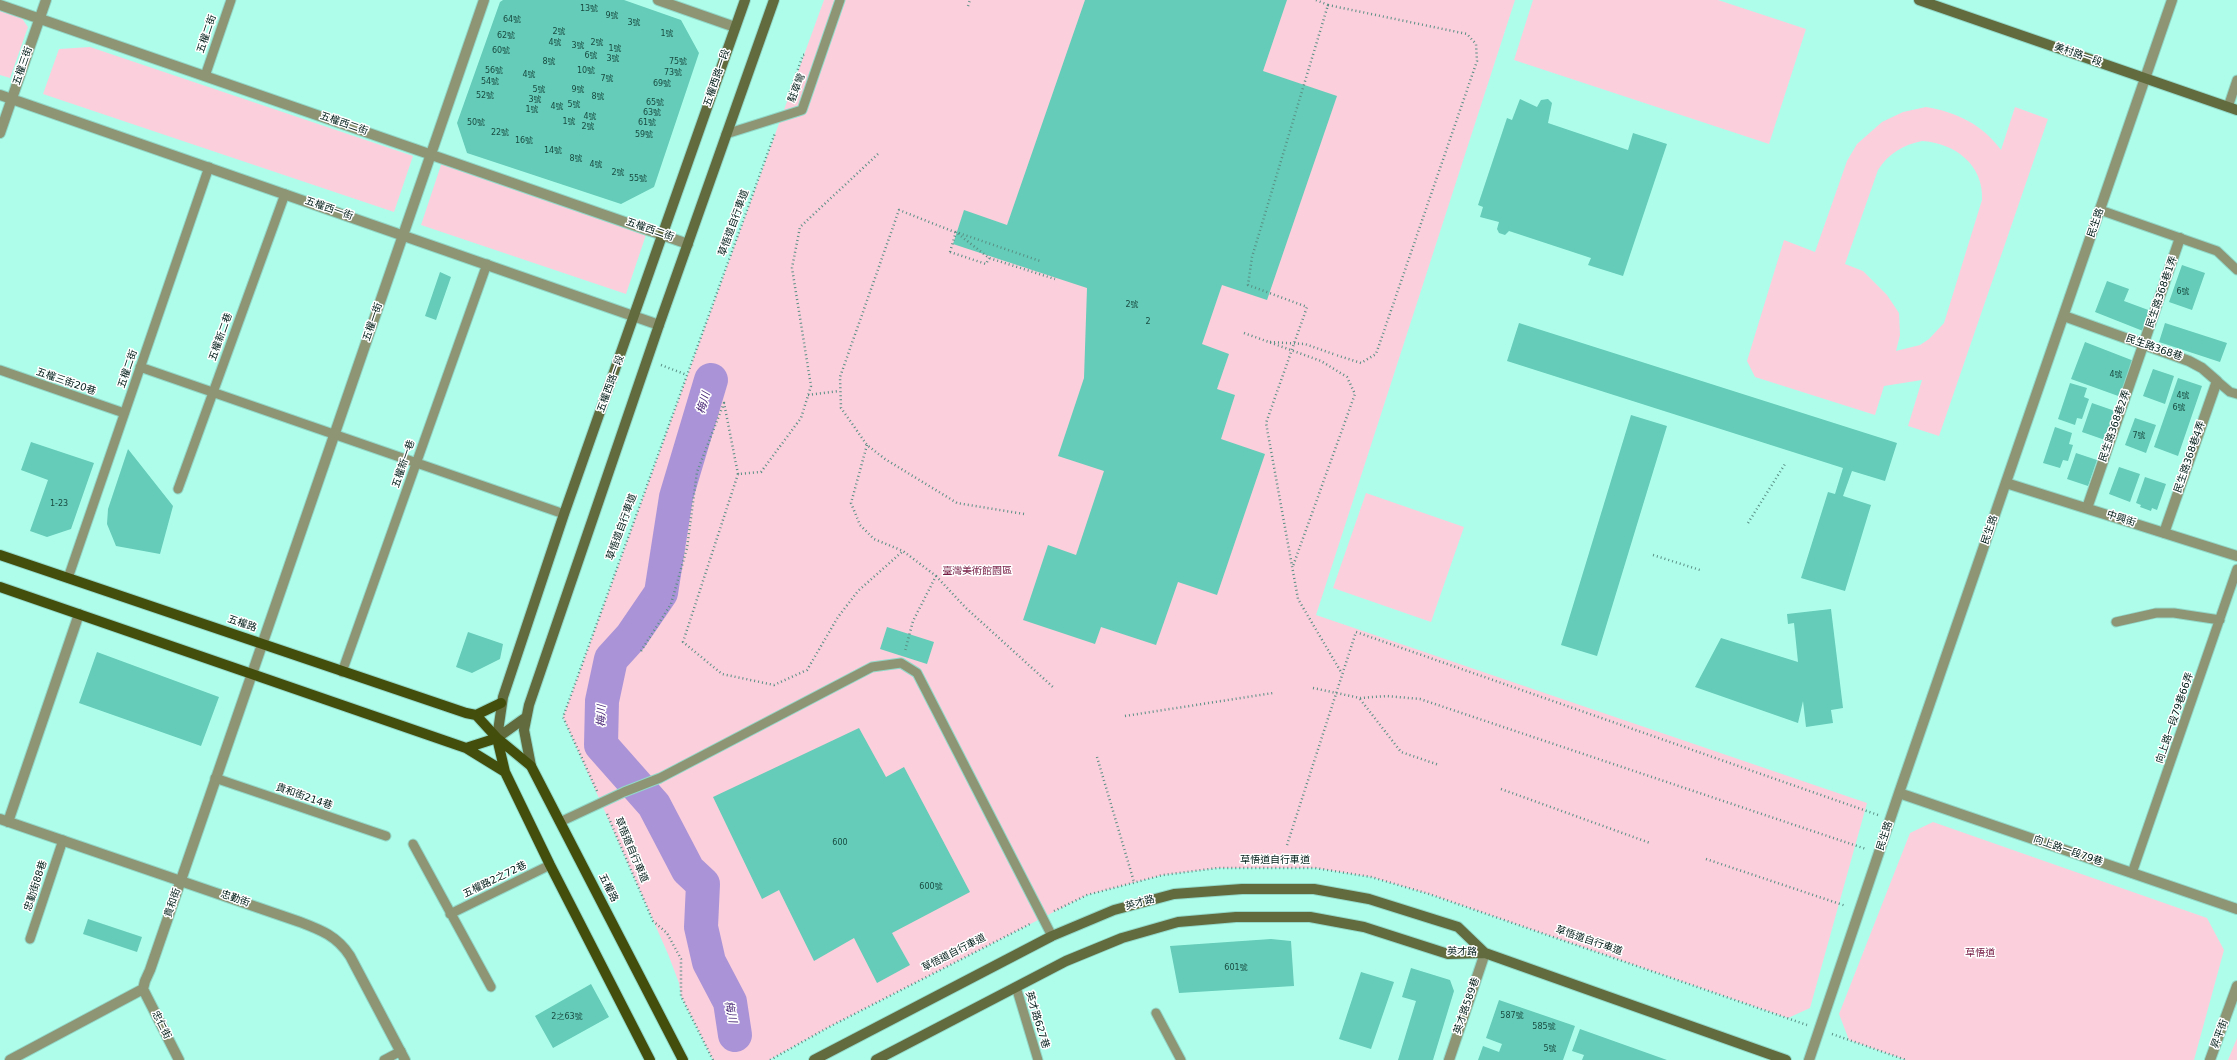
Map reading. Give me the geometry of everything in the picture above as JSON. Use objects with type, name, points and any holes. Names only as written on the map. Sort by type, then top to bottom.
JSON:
[{"type":"main road","name":"五權西路一段","points":[[498,738],[501,703],[564,514],[635,317],[744,0]]},
{"type":"main road","points":[[531,766],[524,730],[525,718],[659,325],[774,0]]},
{"type":"main road","name":"美村路一段","points":[[1919,0],[2232,108]]},
{"type":"main road","name":"五權路","points":[[0,555],[342,672],[476,715],[498,738],[531,766],[682,1060]]},
{"type":"main road","points":[[0,587],[466,748],[505,772]]},
{"type":"main road","points":[[476,715],[501,703]]},
{"type":"main road","points":[[466,748],[498,738],[525,718]]},
{"type":"main road","points":[[498,738],[505,772],[550,865],[650,1060]]},
{"type":"main road","name":"英才路","points":[[814,1060],[1052,936],[1114,910],[1174,894],[1242,889],[1314,889],[1369,899],[1458,927],[1485,953]]},
{"type":"main road","name":"英才路","points":[[876,1060],[1066,961],[1122,938],[1178,922],[1229,918],[1310,917],[1364,927],[1448,954],[1485,953],[1786,1060]]},
{"type":"street","name":"五權三街","points":[[0,133],[46,0]]},
{"type":"street","name":"五權一街","points":[[251,674],[484,0]]},
{"type":"street","points":[[658,0],[735,27]]},
{"type":"street","name":"民生路","points":[[1809,1060],[1890,819],[2172,0]]},
{"type":"street","name":"五權西二街","points":[[0,5],[688,244]]},
{"type":"street","name":"五權西一街","points":[[0,95],[659,325]]},
{"type":"street","name":"民生路368巷1弄","points":[[2143,345],[2180,238]]},
{"type":"street","name":"民生路368巷","points":[[2064,316],[2189,360],[2202,368],[2217,381]]},
{"type":"street","name":"民生路368巷2弄","points":[[2087,508],[2143,345]]},
{"type":"street","name":"民生路368巷4弄","points":[[2164,533],[2217,381]]},
{"type":"street","name":"中興街","points":[[2006,483],[2237,556]]},
{"type":"street","points":[[4,821],[79,614]]},
{"type":"street","name":"貴和街","points":[[143,989],[251,674]]},
{"type":"street","name":"向上路一段79巷","points":[[1899,793],[2237,909]]},
{"type":"street","name":"忠勤街","points":[[4,821],[180,880],[300,922],[333,936],[343,945],[350,956],[403,1056]]},
{"type":"street","name":"英才路589巷","points":[[1449,1060],[1485,953]]},
{"type":"street","name":"昇平街","points":[[2210,1060],[2237,986]]},
{"type":"street","points":[[10,1060],[143,989]]},
{"type":"street","name":"忠仁街","points":[[143,989],[179,1060]]},
{"type":"lane","name":"五權二街","points":[[205,76],[231,0]]},
{"type":"lane","name":"駐車彎","points":[[726,134],[802,110],[840,0]]},
{"type":"lane","points":[[2232,108],[2237,80]]},
{"type":"lane","name":"五權二街","points":[[68,578],[209,167]]},
{"type":"lane","name":"五權新二巷","points":[[178,489],[285,194]]},
{"type":"lane","points":[[2100,210],[2217,251],[2237,270]]},
{"type":"lane","name":"五權新一巷","points":[[342,672],[487,264]]},
{"type":"lane","points":[[140,367],[564,514]]},
{"type":"lane","name":"五權三街20巷","points":[[0,370],[124,413]]},
{"type":"lane","name":"民生路368巷","points":[[2217,381],[2230,392],[2237,394]]},
{"type":"lane","name":"向上路一段79巷66弄","points":[[2132,874],[2237,569]]},
{"type":"lane","points":[[2116,622],[2156,613],[2174,613],[2220,620]]},
{"type":"lane","points":[[560,822],[624,792],[660,778],[872,667],[901,663],[917,673],[1052,936]]},
{"type":"lane","name":"貴和街214巷","points":[[215,778],[386,836]]},
{"type":"lane","name":"忠勤街88巷","points":[[30,940],[63,840]]},
{"type":"lane","points":[[413,844],[491,987]]},
{"type":"lane","name":"五權路2之72巷","points":[[450,914],[550,865]]},
{"type":"lane","name":"英才路627巷","points":[[1016,987],[1038,1060]]},
{"type":"lane","points":[[1156,1013],[1181,1060]]},
{"type":"lane","points":[[384,1060],[403,1056]]},
{"type":"path","points":[[968,6],[970,0]]},
{"type":"path","points":[[1265,341],[1304,344],[1361,363],[1376,354],[1477,61],[1476,44],[1467,34],[1328,5],[1316,0]]},
{"type":"path","points":[[1328,5],[1252,257],[1248,286],[1307,307],[1266,423],[1298,599],[1341,673]]},
{"type":"path","name":"草悟道自行車道","points":[[713,1060],[681,996],[681,959],[667,933],[653,921],[602,802],[563,717],[803,55],[823,50]]},
{"type":"path","points":[[738,474],[761,472],[801,418],[811,386],[792,268],[800,226],[878,154]]},
{"type":"path","points":[[1024,514],[957,503],[885,459],[867,445],[841,408],[839,391],[840,377],[899,210],[957,233],[989,258],[1054,280]]},
{"type":"path","points":[[989,258],[986,264],[950,252],[956,232],[1040,261]]},
{"type":"path","points":[[1244,333],[1321,361],[1347,377],[1355,394],[1292,566]]},
{"type":"path","points":[[808,395],[839,391]]},
{"type":"path","points":[[640,651],[671,604],[687,548],[697,472],[724,403],[738,474],[683,642],[722,674],[774,685],[807,670],[838,618],[858,591],[903,551]]},
{"type":"path","points":[[867,445],[851,503],[860,525],[874,539],[903,551],[936,576],[966,608],[1054,688]]},
{"type":"path","points":[[1748,523],[1785,464]]},
{"type":"path","points":[[1653,555],[1700,570]]},
{"type":"path","points":[[901,663],[913,621],[936,576]]},
{"type":"path","points":[[1287,845],[1341,673],[1356,632],[1890,819]]},
{"type":"path","points":[[1313,688],[1360,698],[1387,696],[1420,698],[1879,853]]},
{"type":"path","points":[[1125,716],[1273,693]]},
{"type":"path","points":[[1360,698],[1401,752],[1439,765]]},
{"type":"path","points":[[1097,757],[1134,882]]},
{"type":"path","points":[[1501,789],[1650,843]]},
{"type":"path","points":[[1706,859],[1860,911]]},
{"type":"path","name":"草悟道自行車道","points":[[770,1060],[829,1027],[1087,894],[1163,875],[1218,868],[1314,868],[1371,877],[1429,894],[1798,1022]]},
{"type":"path","points":[[1842,1038],[1906,1060]]},
{"type":"green space","name":"臺灣美術館園區","points":[[824,0],[1515,0],[1316,615],[1867,803],[1810,1008],[1788,1018],[1429,894],[1371,877],[1315,868],[1218,868],[1163,875],[1087,895],[829,1027],[769,1060],[713,1060],[681,996],[679,983],[668,954],[563,717]]},
{"type":"green space","points":[[1533,0],[1718,0],[1806,29],[1769,144],[1514,60]]},
{"type":"green space","points":[[0,10],[21,17],[28,27],[10,78],[0,75]]},
{"type":"green space","points":[[90,47],[413,156],[394,212],[43,94],[59,49]]},
{"type":"green space","points":[[1926,107],[1948,112],[1977,126],[1994,141],[2001,150],[2015,107],[2048,119],[1939,436],[1908,426],[1922,380],[1884,386],[1875,415],[1755,377],[1747,361],[1784,240],[1815,252],[1847,161],[1857,144],[1882,122],[1903,112]],"holes":[[[1922,141],[1946,146],[1956,151],[1973,166],[1981,187],[1982,200],[1944,323],[1929,339],[1920,345],[1896,351],[1900,335],[1899,313],[1887,295],[1863,271],[1845,264],[1878,170],[1882,164],[1892,154],[1903,147]]]},
{"type":"green space","points":[[442,162],[647,232],[626,294],[421,225]]},
{"type":"green space","points":[[1366,493],[1464,527],[1431,622],[1333,588]]},
{"type":"green space","name":"草悟道","points":[[1933,822],[2207,918],[2224,950],[2194,1060],[1906,1060],[1849,1040],[1839,1014],[1910,833]]},
{"type":"green space","points":[[2237,1038],[2237,1060],[2228,1060]]},
{"type":"building","points":[[503,0],[624,0],[681,20],[699,53],[654,187],[621,204],[467,153],[457,123],[500,2]]},
{"type":"building","points":[[1085,0],[1287,0],[1263,71],[1337,96],[1267,300],[1222,285],[1202,344],[1229,354],[1217,389],[1235,395],[1221,439],[1265,454],[1217,595],[1178,582],[1156,645],[1101,627],[1095,644],[1023,620],[1048,545],[1076,555],[1104,471],[1058,456],[1084,378],[1087,288],[953,244],[964,210],[1007,225]]},
{"type":"building","points":[[1520,99],[1537,107],[1541,100],[1548,99],[1552,103],[1548,123],[1628,150],[1633,133],[1667,144],[1623,276],[1588,265],[1591,258],[1509,231],[1505,235],[1499,233],[1497,229],[1499,222],[1480,217],[1483,207],[1478,205],[1507,118],[1512,120]]},
{"type":"building","points":[[2182,265],[2205,273],[2192,310],[2169,302]]},
{"type":"building","points":[[440,272],[451,277],[436,320],[425,316]]},
{"type":"building","points":[[2107,281],[2129,289],[2124,301],[2151,311],[2143,331],[2095,312]]},
{"type":"building","points":[[1519,323],[1897,443],[1885,481],[1852,471],[1843,496],[1871,505],[1845,591],[1801,578],[1828,492],[1835,494],[1843,468],[1507,361]]},
{"type":"building","points":[[2165,323],[2227,343],[2220,362],[2159,342]]},
{"type":"building","points":[[2085,342],[2134,361],[2121,397],[2071,379]]},
{"type":"building","points":[[2153,369],[2174,376],[2165,404],[2143,396]]},
{"type":"building","points":[[2178,378],[2202,386],[2178,456],[2154,447]]},
{"type":"building","points":[[2070,383],[2087,388],[2084,397],[2089,399],[2082,419],[2077,418],[2075,425],[2058,419]]},
{"type":"building","points":[[2092,403],[2115,411],[2105,440],[2082,432]]},
{"type":"building","points":[[1631,415],[1667,426],[1597,656],[1561,645]]},
{"type":"building","points":[[2135,418],[2156,425],[2146,453],[2125,445]]},
{"type":"building","points":[[2055,427],[2072,433],[2069,444],[2073,445],[2068,461],[2063,460],[2060,468],[2043,463]]},
{"type":"building","points":[[31,442],[94,463],[71,529],[47,537],[30,531],[48,480],[21,470]]},
{"type":"building","points":[[128,449],[173,506],[160,554],[116,546],[107,524],[108,509]]},
{"type":"building","points":[[2076,453],[2097,460],[2088,486],[2067,479]]},
{"type":"building","points":[[2119,467],[2140,474],[2130,502],[2109,494]]},
{"type":"building","points":[[2145,477],[2166,484],[2157,510],[2152,508],[2151,511],[2140,507],[2141,505],[2136,503]]},
{"type":"building","points":[[1831,609],[1843,708],[1831,710],[1833,723],[1806,727],[1803,701],[1798,723],[1695,687],[1721,638],[1798,662],[1794,623],[1788,624],[1787,614]]},
{"type":"building","points":[[887,627],[934,642],[927,664],[880,649]]},
{"type":"building","points":[[468,632],[503,644],[500,659],[472,673],[456,667]]},
{"type":"building","points":[[97,652],[219,697],[201,746],[79,703]]},
{"type":"building","points":[[859,728],[886,777],[904,767],[970,892],[892,933],[910,965],[877,983],[854,938],[814,961],[779,890],[762,899],[713,797]]},
{"type":"building","points":[[88,919],[142,937],[137,952],[83,934]]},
{"type":"building","points":[[1271,939],[1291,941],[1294,986],[1179,993],[1170,946]]},
{"type":"building","points":[[1411,968],[1450,980],[1454,991],[1433,1060],[1398,1060],[1416,1001],[1402,997]]},
{"type":"building","points":[[1361,972],[1394,982],[1371,1049],[1339,1039]]},
{"type":"building","points":[[591,984],[609,1017],[553,1048],[535,1016]]},
{"type":"building","points":[[1499,1000],[1575,1026],[1563,1060],[1478,1060],[1483,1046],[1499,1052],[1502,1044],[1486,1038]]},
{"type":"building","points":[[1580,1029],[1667,1060],[1582,1060],[1584,1055],[1572,1051]]},
{"type":"waterway","name":"梅川","points":[[711,380],[676,497],[661,593],[631,637],[611,659],[602,701],[601,745],[654,805],[688,870],[703,884],[701,927],[709,962],[730,1002],[735,1035]]}]
